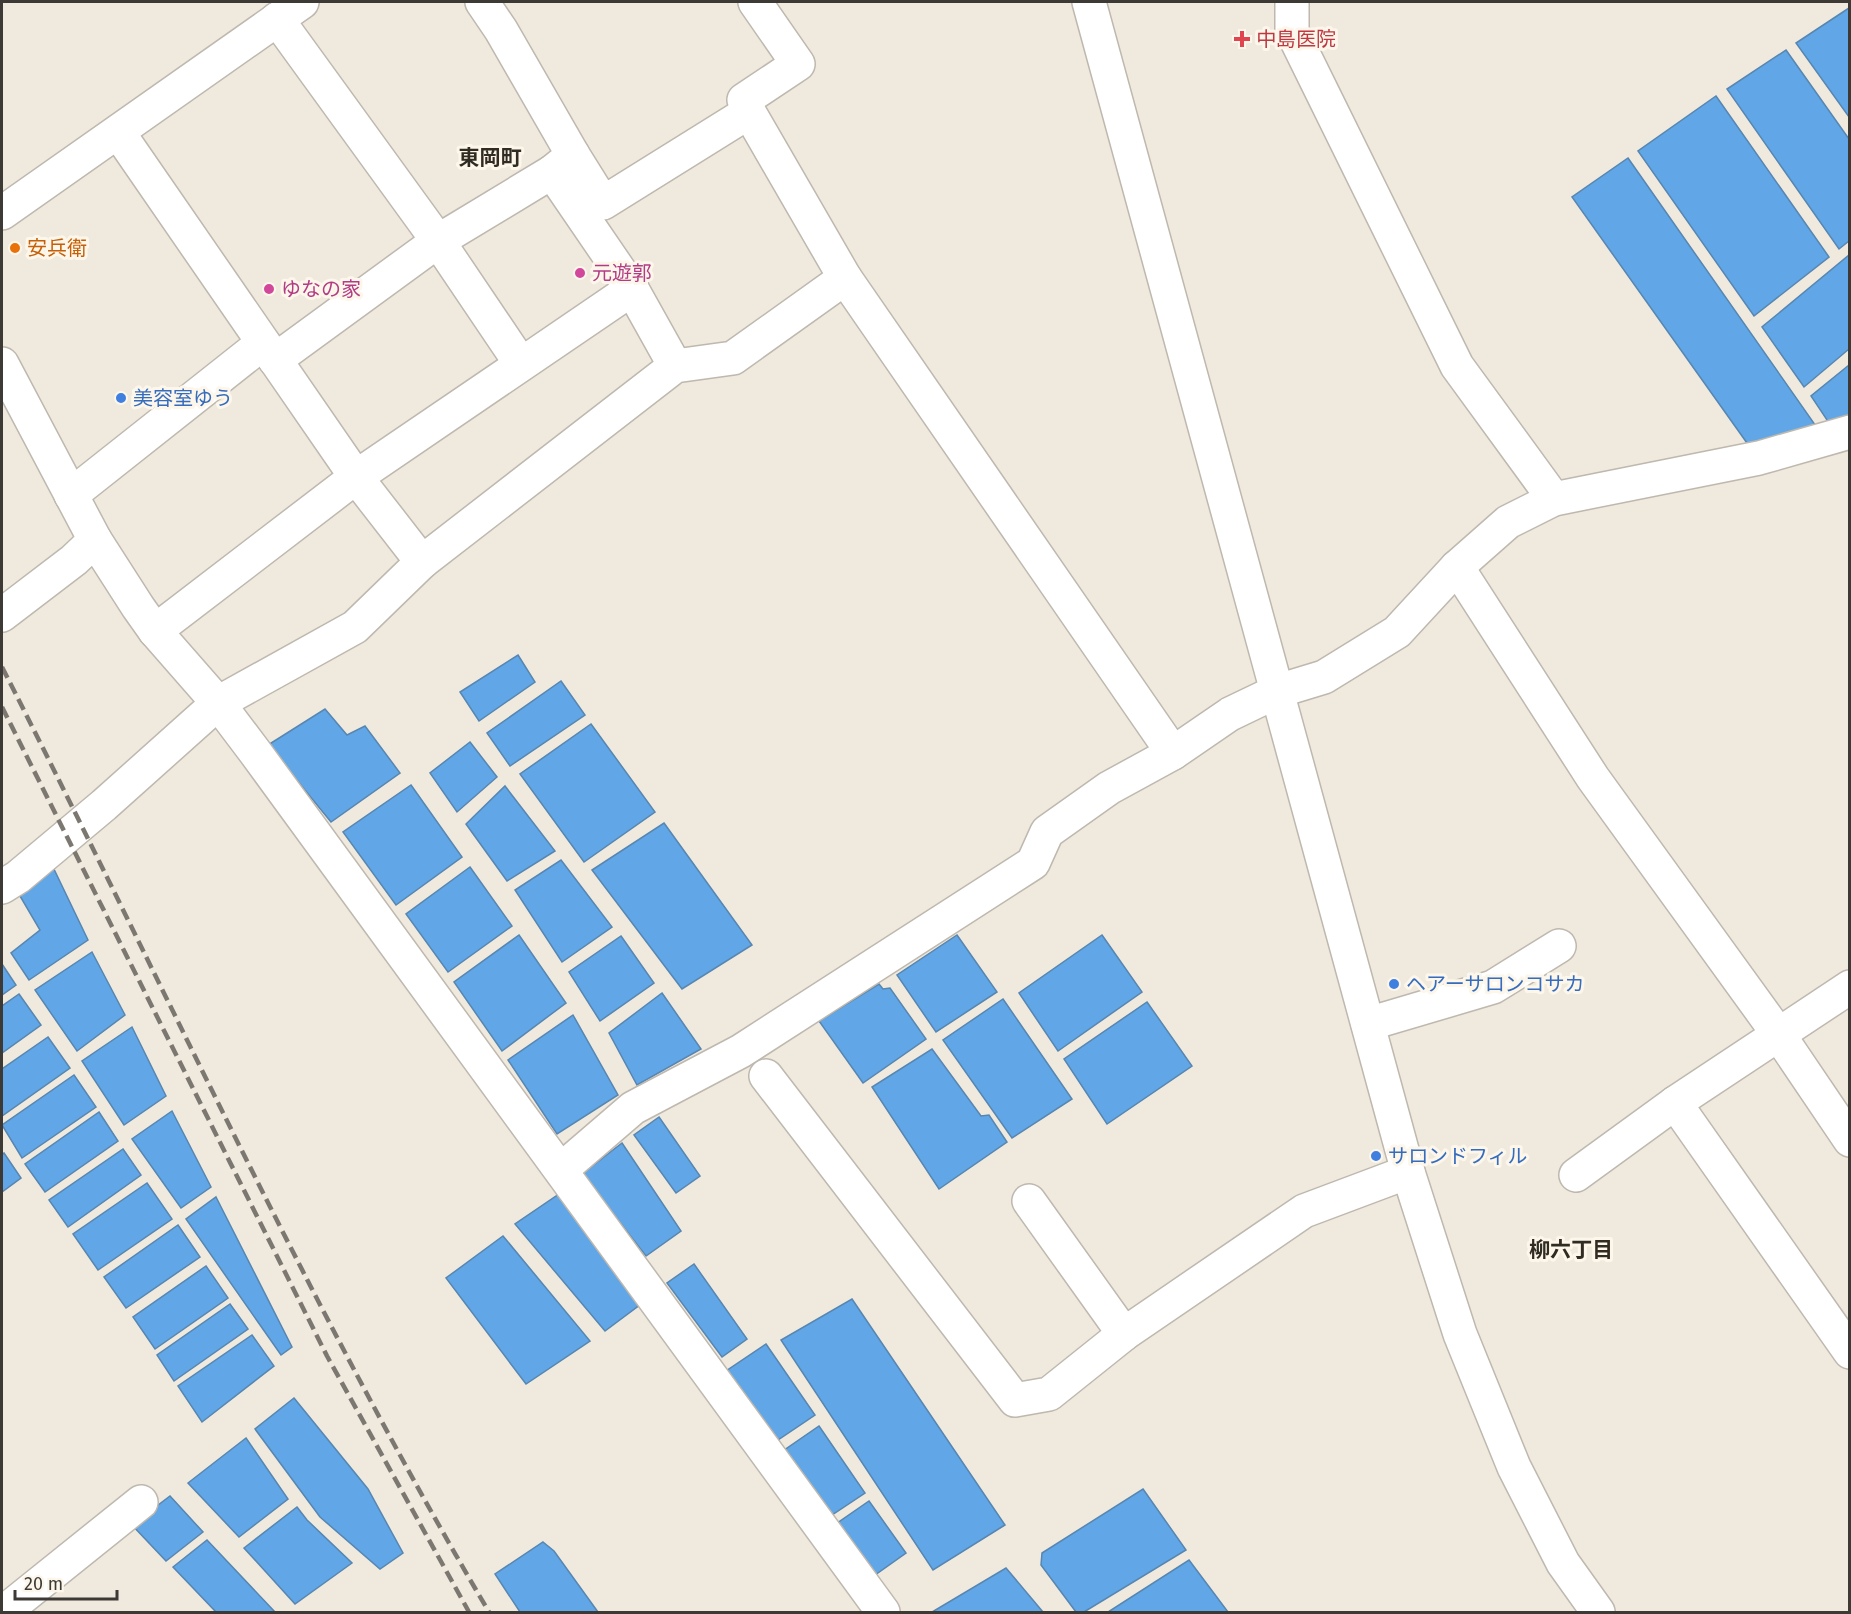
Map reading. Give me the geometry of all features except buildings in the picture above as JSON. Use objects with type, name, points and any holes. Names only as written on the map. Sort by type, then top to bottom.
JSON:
[{"type":"street","points":[[482,2],[501,30],[562,164],[675,366]]},
{"type":"street","points":[[755,2],[798,64],[744,100],[749,112],[846,278],[1173,753]]},
{"type":"street","points":[[1089,2],[1408,1172],[1460,1334],[1514,1467],[1563,1563],[1598,1612]]},
{"type":"street","points":[[1292,2],[1292,32],[1457,366],[1554,499]]},
{"type":"street","points":[[2,213],[289,10],[438,242],[521,364]]},
{"type":"street","points":[[562,164],[603,203],[749,112]]},
{"type":"street","points":[[118,132],[356,477],[422,562]]},
{"type":"street","points":[[71,495],[269,352],[562,164]]},
{"type":"street","points":[[2,887],[18,877],[104,805],[218,703],[355,627],[422,562],[675,366],[733,358],[846,278]]},
{"type":"street","points":[[155,631],[356,477],[632,289]]},
{"type":"street","points":[[2,364],[95,540],[155,631],[218,703],[562,1170],[883,1612]]},
{"type":"street","points":[[562,1170],[633,1108],[741,1051],[1033,863],[1047,832],[1110,788],[1173,753],[1230,714],[1278,691],[1324,677],[1397,632],[1457,567],[1508,522],[1554,499],[1759,458],[1850,432]]},
{"type":"street","points":[[2,615],[74,560],[95,540]]},
{"type":"street","points":[[1457,567],[1593,778],[1779,1035],[1850,1140]]},
{"type":"street","points":[[1368,1024],[1493,987],[1559,946]]},
{"type":"street","points":[[1576,1176],[1675,1103],[1850,987]]},
{"type":"street","points":[[766,1076],[1015,1401],[1049,1394],[1124,1334],[1304,1210],[1408,1172]]},
{"type":"street","points":[[1675,1103],[1850,1352]]},
{"type":"street","points":[[1029,1201],[1124,1334]]},
{"type":"street","points":[[4,1612],[141,1502]]},
{"type":"water","points":[[1849,8],[1849,117],[1796,43]]},
{"type":"water","points":[[1786,50],[1849,139],[1849,241],[1839,249],[1727,89]]},
{"type":"water","points":[[1716,96],[1829,257],[1754,316],[1638,151]]},
{"type":"water","points":[[1628,158],[1818,429],[1752,450],[1572,197]]},
{"type":"water","points":[[1849,255],[1849,349],[1804,387],[1762,327]]},
{"type":"water","points":[[1849,365],[1849,421],[1831,426],[1811,396]]},
{"type":"water","points":[[518,655],[535,682],[479,721],[460,692]]},
{"type":"water","points":[[561,681],[585,715],[510,766],[487,733]]},
{"type":"water","points":[[325,709],[347,735],[365,726],[400,773],[331,822],[268,745]]},
{"type":"water","points":[[591,724],[655,812],[584,862],[520,774]]},
{"type":"water","points":[[470,742],[497,777],[457,812],[430,773]]},
{"type":"water","points":[[411,785],[462,857],[396,905],[343,832]]},
{"type":"water","points":[[505,786],[555,851],[507,881],[466,824]]},
{"type":"water","points":[[664,823],[752,945],[682,989],[592,870]]},
{"type":"water","points":[[561,860],[612,927],[562,962],[515,890]]},
{"type":"water","points":[[52,865],[88,940],[29,980],[11,953],[40,930],[17,891]]},
{"type":"water","points":[[470,867],[512,926],[448,972],[406,914]]},
{"type":"water","points":[[519,935],[566,1003],[502,1051],[454,982]]},
{"type":"water","points":[[957,935],[997,992],[936,1032],[897,975]]},
{"type":"water","points":[[1102,935],[1142,992],[1058,1051],[1019,993]]},
{"type":"water","points":[[621,936],[654,983],[600,1021],[569,972]]},
{"type":"water","points":[[92,952],[125,1015],[77,1051],[35,990]]},
{"type":"water","points":[[2,964],[16,985],[2,995]]},
{"type":"water","points":[[879,984],[883,989],[890,988],[926,1039],[863,1083],[819,1021]]},
{"type":"water","points":[[662,993],[701,1049],[637,1085],[609,1033]]},
{"type":"water","points":[[19,994],[41,1025],[2,1053],[2,1006]]},
{"type":"water","points":[[1003,999],[1072,1099],[1012,1138],[943,1040]]},
{"type":"water","points":[[1147,1002],[1192,1066],[1107,1124],[1064,1059]]},
{"type":"water","points":[[573,1015],[618,1095],[557,1134],[508,1060]]},
{"type":"water","points":[[132,1027],[166,1096],[124,1125],[82,1061]]},
{"type":"water","points":[[48,1037],[70,1068],[2,1116],[2,1069]]},
{"type":"water","points":[[932,1049],[981,1116],[989,1115],[1007,1142],[939,1189],[872,1087]]},
{"type":"water","points":[[74,1075],[96,1107],[22,1158],[2,1125]]},
{"type":"water","points":[[172,1111],[211,1187],[181,1208],[132,1139]]},
{"type":"water","points":[[99,1112],[118,1141],[45,1192],[25,1164]]},
{"type":"water","points":[[659,1117],[700,1176],[676,1193],[634,1135]]},
{"type":"water","points":[[622,1143],[681,1231],[646,1256],[582,1174]]},
{"type":"water","points":[[123,1149],[141,1175],[68,1227],[49,1200]]},
{"type":"water","points":[[4,1153],[21,1178],[2,1192],[2,1155]]},
{"type":"water","points":[[147,1183],[172,1219],[98,1270],[73,1234]]},
{"type":"water","points":[[559,1194],[645,1301],[605,1331],[515,1224]]},
{"type":"water","points":[[216,1197],[292,1347],[281,1355],[186,1219]]},
{"type":"water","points":[[178,1225],[200,1257],[126,1308],[104,1277]]},
{"type":"water","points":[[503,1236],[590,1341],[526,1384],[446,1278]]},
{"type":"water","points":[[694,1264],[747,1339],[722,1357],[667,1283]]},
{"type":"water","points":[[206,1266],[228,1298],[155,1349],[133,1317]]},
{"type":"water","points":[[852,1299],[1005,1525],[933,1570],[781,1340]]},
{"type":"water","points":[[230,1304],[248,1329],[174,1381],[157,1355]]},
{"type":"water","points":[[252,1335],[274,1366],[202,1422],[178,1386]]},
{"type":"water","points":[[766,1344],[815,1415],[775,1442],[726,1371]]},
{"type":"water","points":[[294,1398],[368,1489],[403,1553],[380,1569],[320,1517],[255,1429]]},
{"type":"water","points":[[819,1426],[865,1493],[826,1519],[780,1453]]},
{"type":"water","points":[[246,1438],[288,1499],[239,1537],[188,1483]]},
{"type":"water","points":[[1143,1489],[1186,1550],[1084,1612],[1076,1612],[1041,1565],[1042,1553]]},
{"type":"water","points":[[170,1496],[203,1532],[166,1561],[132,1525]]},
{"type":"water","points":[[869,1501],[906,1553],[868,1580],[830,1528]]},
{"type":"water","points":[[297,1507],[307,1520],[352,1563],[295,1604],[244,1548]]},
{"type":"water","points":[[207,1540],[275,1612],[216,1612],[173,1567]]},
{"type":"water","points":[[543,1542],[554,1551],[598,1612],[520,1612],[495,1574]]},
{"type":"water","points":[[1189,1560],[1228,1612],[1108,1612]]},
{"type":"water","points":[[1006,1568],[1043,1612],[932,1612]]},
{"type":"railway","points":[[2,667],[298,1262],[423,1497],[489,1612]]},
{"type":"railway","points":[[2,707],[327,1356],[469,1612]]},
{"type":"place","name":"中島医院","points":[[1242,39]]},
{"type":"place","name":"安兵衛","points":[[15,248]]},
{"type":"place","name":"元遊郭","points":[[580,273]]},
{"type":"place","name":"ゆなの家","points":[[269,289]]},
{"type":"place","name":"美容室ゆう","points":[[121,398]]},
{"type":"place","name":"ヘアーサロンコサカ","points":[[1394,984]]},
{"type":"place","name":"サロンドフィル","points":[[1376,1156]]},
{"type":"district","name":"東岡町","points":[[490,158]]},
{"type":"district","name":"柳六丁目","points":[[1571,1250]]}]
